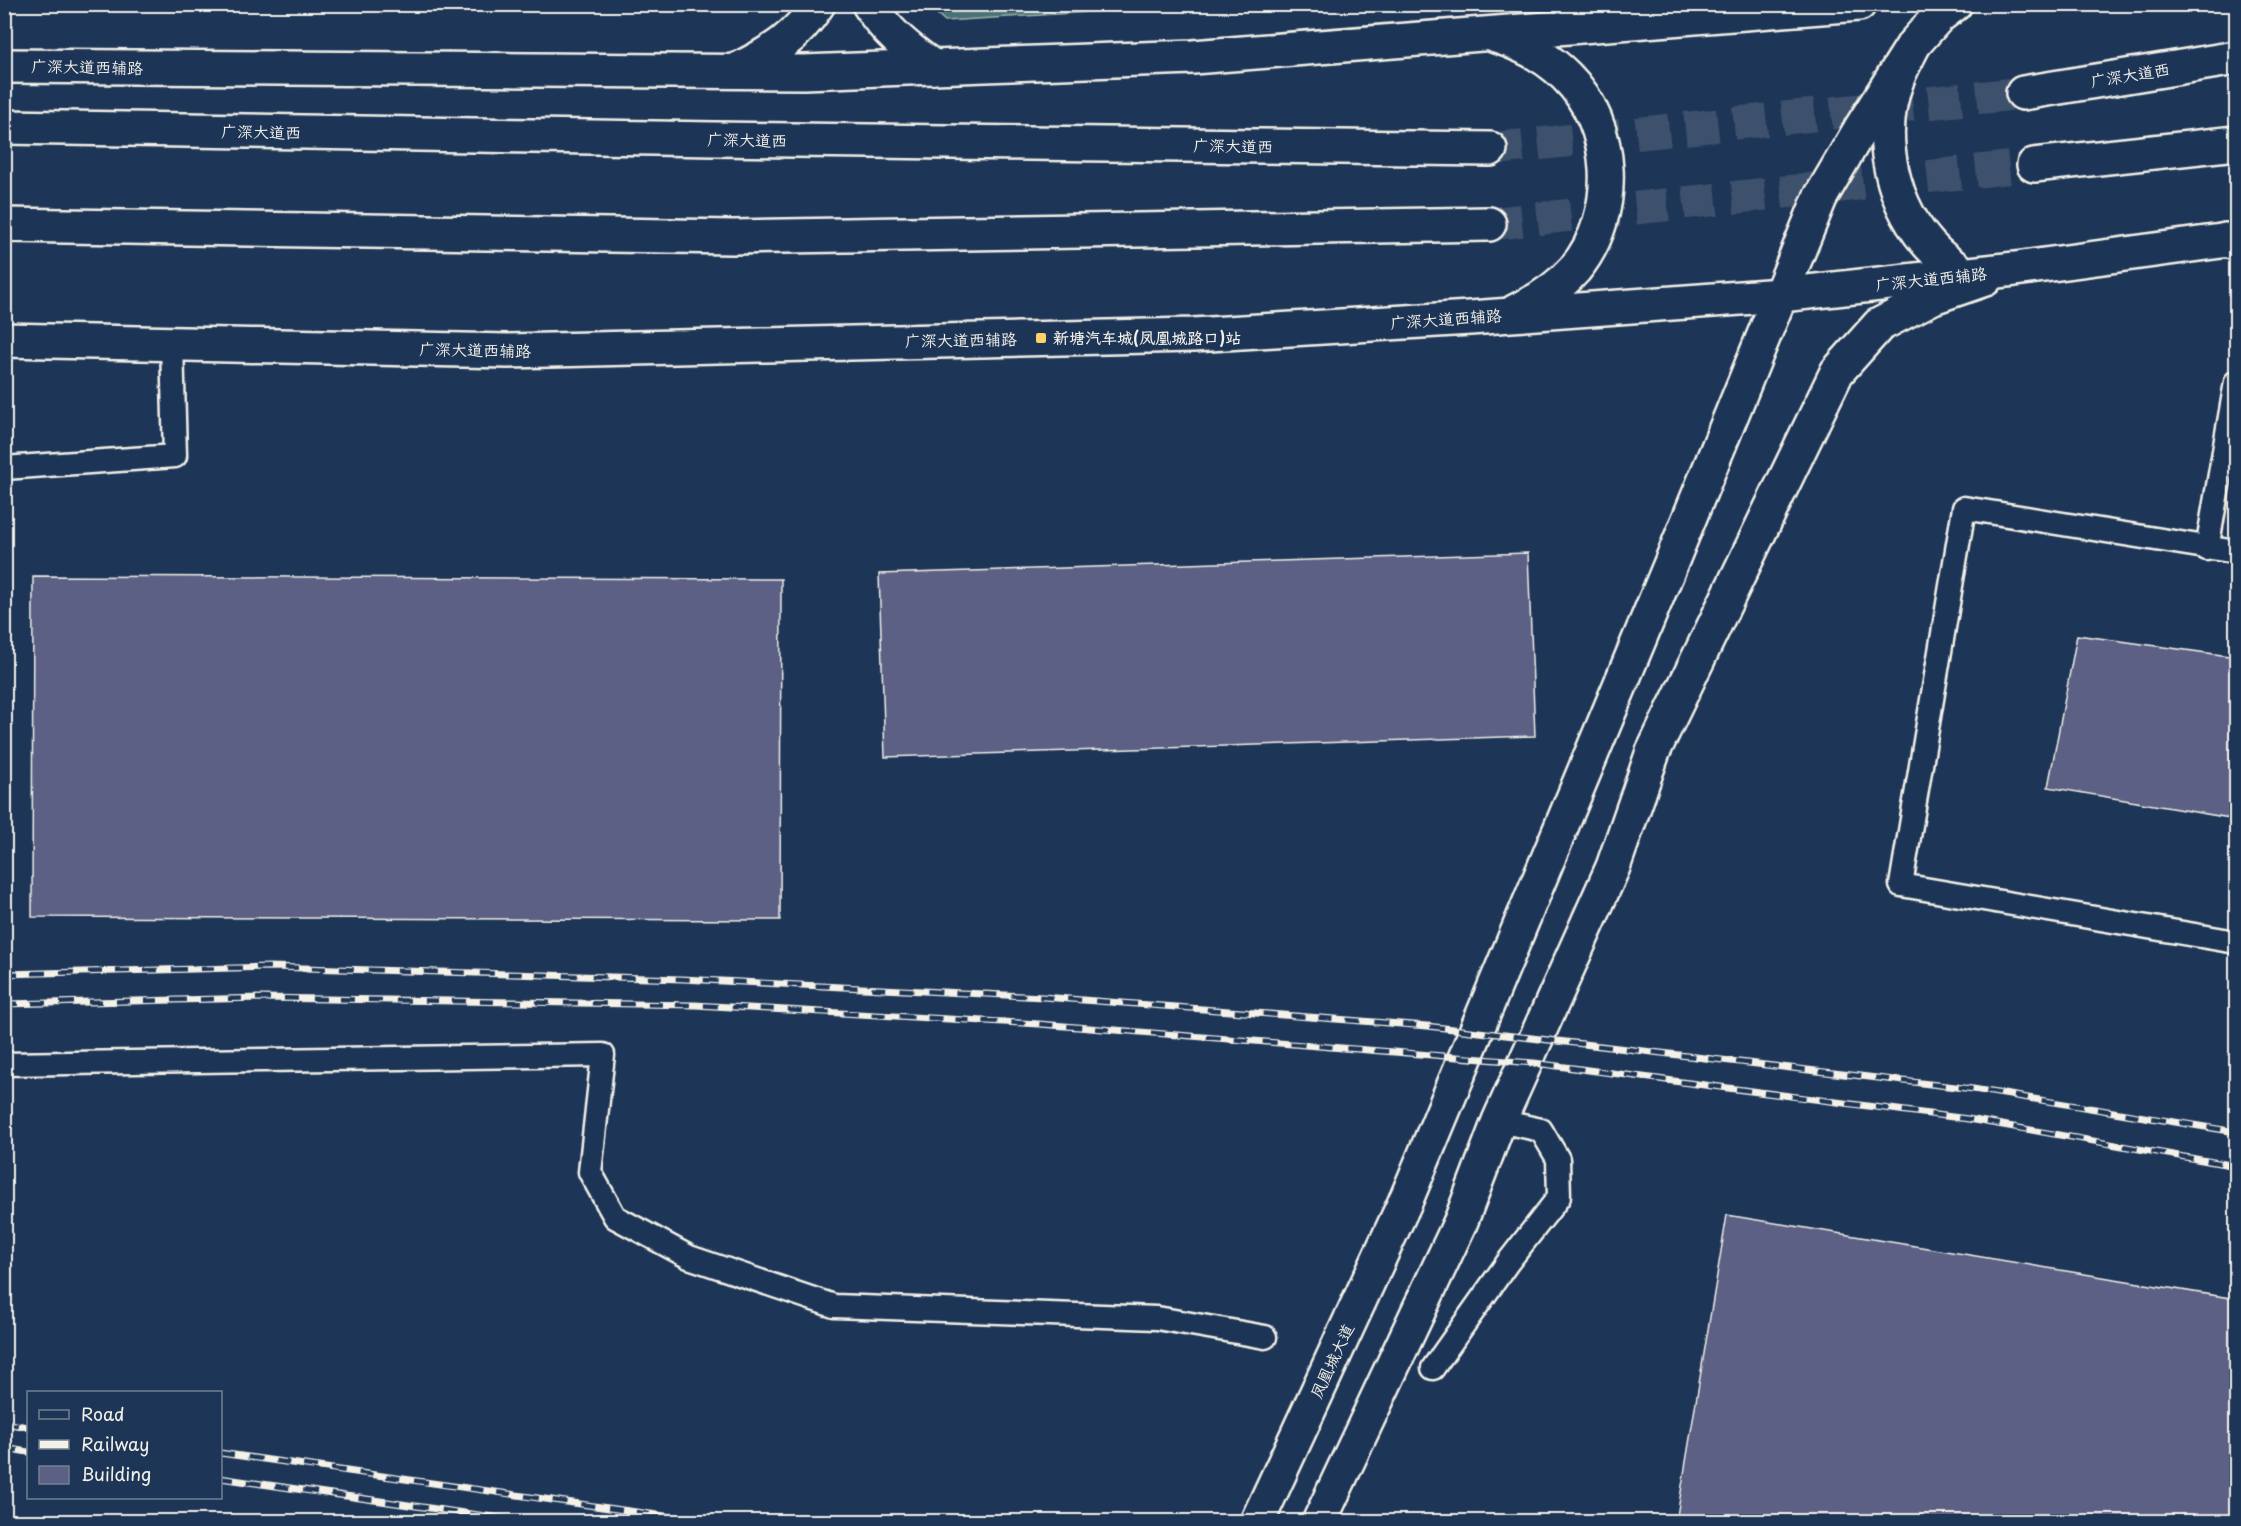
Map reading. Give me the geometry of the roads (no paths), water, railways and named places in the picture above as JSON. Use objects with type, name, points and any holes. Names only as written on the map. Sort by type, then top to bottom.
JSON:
[{"type":"main road","points":[[735,71],[774,51],[806,22],[818,4]]},
{"type":"main road","points":[[869,4],[875,15],[901,44],[933,67]]},
{"type":"main road","name":"广深大道西辅路","points":[[4,66],[804,72],[1193,57],[1859,4]]},
{"type":"main road","points":[[1954,4],[1938,17],[1914,44],[1897,78],[1889,114],[1888,151],[1896,188],[1912,222],[1935,251],[1964,275]]},
{"type":"main road","points":[[1488,34],[1517,43],[1535,52],[1567,77],[1585,101],[1594,119],[1605,158],[1606,188],[1601,217],[1591,243],[1576,268],[1556,288],[1532,304],[1506,315]]},
{"type":"main road","name":"凤凰城大道","points":[[1257,1521],[1406,1200],[1820,198],[1914,44]]},
{"type":"main road","name":"广深大道西","points":[[2023,93],[2236,58]]},
{"type":"main road","name":"广深大道西","points":[[4,127],[1490,149]]},
{"type":"main road","points":[[2034,165],[2236,142]]},
{"type":"main road","points":[[4,225],[733,237],[1489,224]]},
{"type":"main road","name":"广深大道西辅路","points":[[4,340],[508,351],[1193,335],[1781,295],[2015,269],[2233,241]]},
{"type":"main road","points":[[1319,1521],[1461,1221],[1499,1121],[1613,867],[1653,752],[1837,372],[1879,326],[1933,297],[2015,269]]},
{"type":"lane","points":[[4,468],[175,456],[172,344]]},
{"type":"lane","points":[[2207,549],[2236,382]]},
{"type":"lane","points":[[2236,552],[1964,508],[1901,885],[2236,942]]},
{"type":"lane","points":[[4,1064],[603,1055],[590,1172],[615,1217],[689,1257],[834,1306],[1157,1318],[1265,1337]]},
{"type":"lane","points":[[1433,1368],[1508,1262],[1559,1197],[1558,1159],[1540,1130],[1499,1121]]},
{"type":"tunnel","points":[[1490,149],[2023,93]]},
{"type":"tunnel","points":[[1489,224],[2034,165]]},
{"type":"railway","points":[[4,974],[270,967],[682,979],[1043,997],[1427,1026],[1973,1089],[2236,1132]]},
{"type":"railway","points":[[4,1004],[262,998],[695,1005],[1039,1024],[1534,1063],[1968,1119],[2236,1166]]},
{"type":"railway","points":[[4,1423],[27,1427]]},
{"type":"railway","points":[[4,1448],[27,1452]]},
{"type":"railway","points":[[222,1453],[707,1522]]},
{"type":"railway","points":[[222,1478],[527,1522]]},
{"type":"place","name":"新塘汽车城(凤凰城路口)站","points":[[1041,338]]}]
